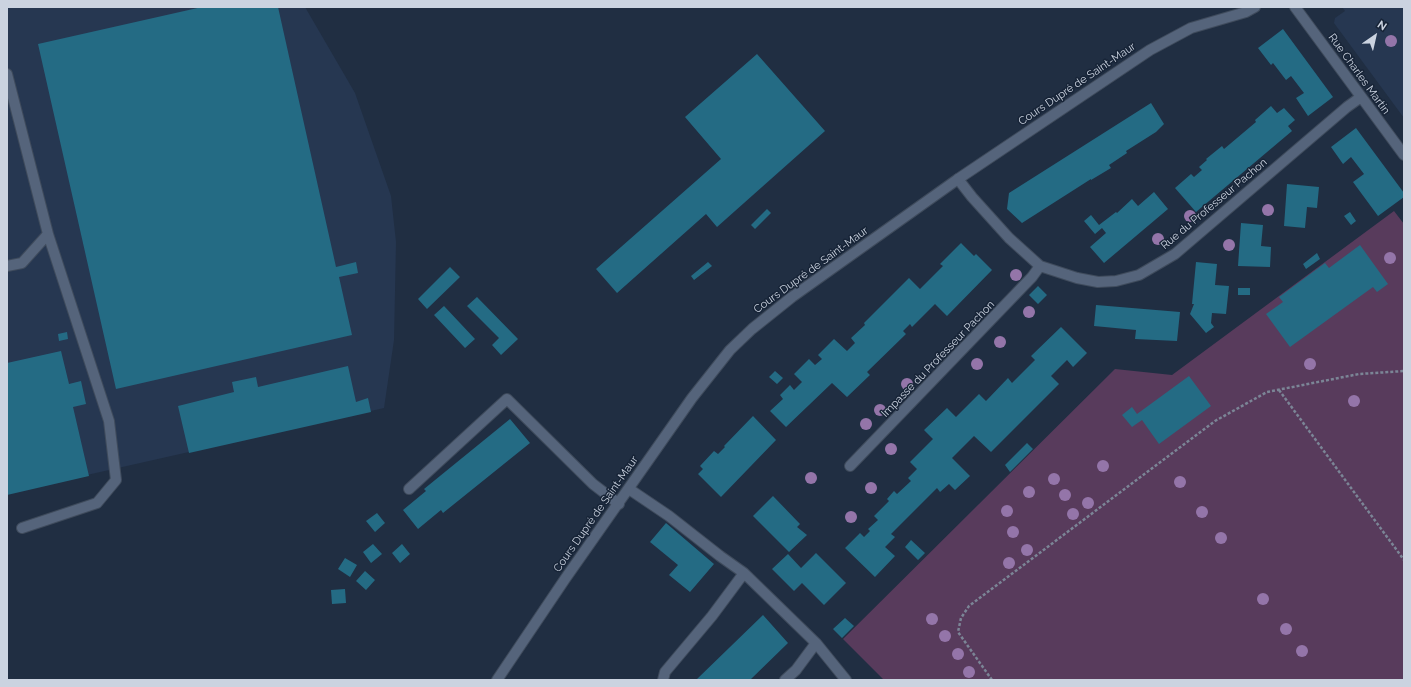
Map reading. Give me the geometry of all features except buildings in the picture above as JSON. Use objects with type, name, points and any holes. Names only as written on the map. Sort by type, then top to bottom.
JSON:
[{"type":"street","name":"Cours Dupré de Saint-Maur","points":[[497,680],[565,579],[692,398],[711,372],[730,350],[752,329],[792,298],[958,179],[1150,50],[1191,28],[1246,12],[1255,7]]},
{"type":"street","name":"Rue Charles Martin","points":[[1295,7],[1404,155]]},
{"type":"street","points":[[7,74],[48,234],[109,421],[116,480],[97,504],[22,528]]},
{"type":"street","name":"Rue du Professeur Pachon","points":[[958,179],[1009,238],[1040,266],[1077,278],[1098,282],[1116,281],[1139,275],[1175,254],[1347,107],[1361,97]]},
{"type":"street","points":[[7,266],[22,262],[48,234]]},
{"type":"street","name":"Impasse du Professeur Pachon","points":[[850,466],[1032,277],[1040,266]]},
{"type":"street","points":[[409,489],[507,399],[593,484],[619,504]]},
{"type":"street","points":[[629,489],[670,516],[744,573],[816,643],[846,680]]},
{"type":"street","points":[[663,680],[666,672],[712,616],[744,573]]},
{"type":"street","points":[[785,680],[796,670],[816,643]]},
{"type":"path","points":[[992,680],[958,632],[961,618],[969,606],[1214,422],[1267,392],[1359,374],[1404,371]]},
{"type":"path","points":[[1279,390],[1404,560]]},
{"type":"shaded area","points":[[7,7],[305,7],[355,93],[391,196],[396,242],[394,340],[384,408],[7,493]]},
{"type":"shaded area","points":[[1342,7],[1404,7],[1404,118],[1334,23],[1335,18],[1345,11]]},
{"type":"shaded area","points":[[1394,211],[1404,224],[1404,680],[884,680],[843,639],[1115,369],[1172,375]]}]
